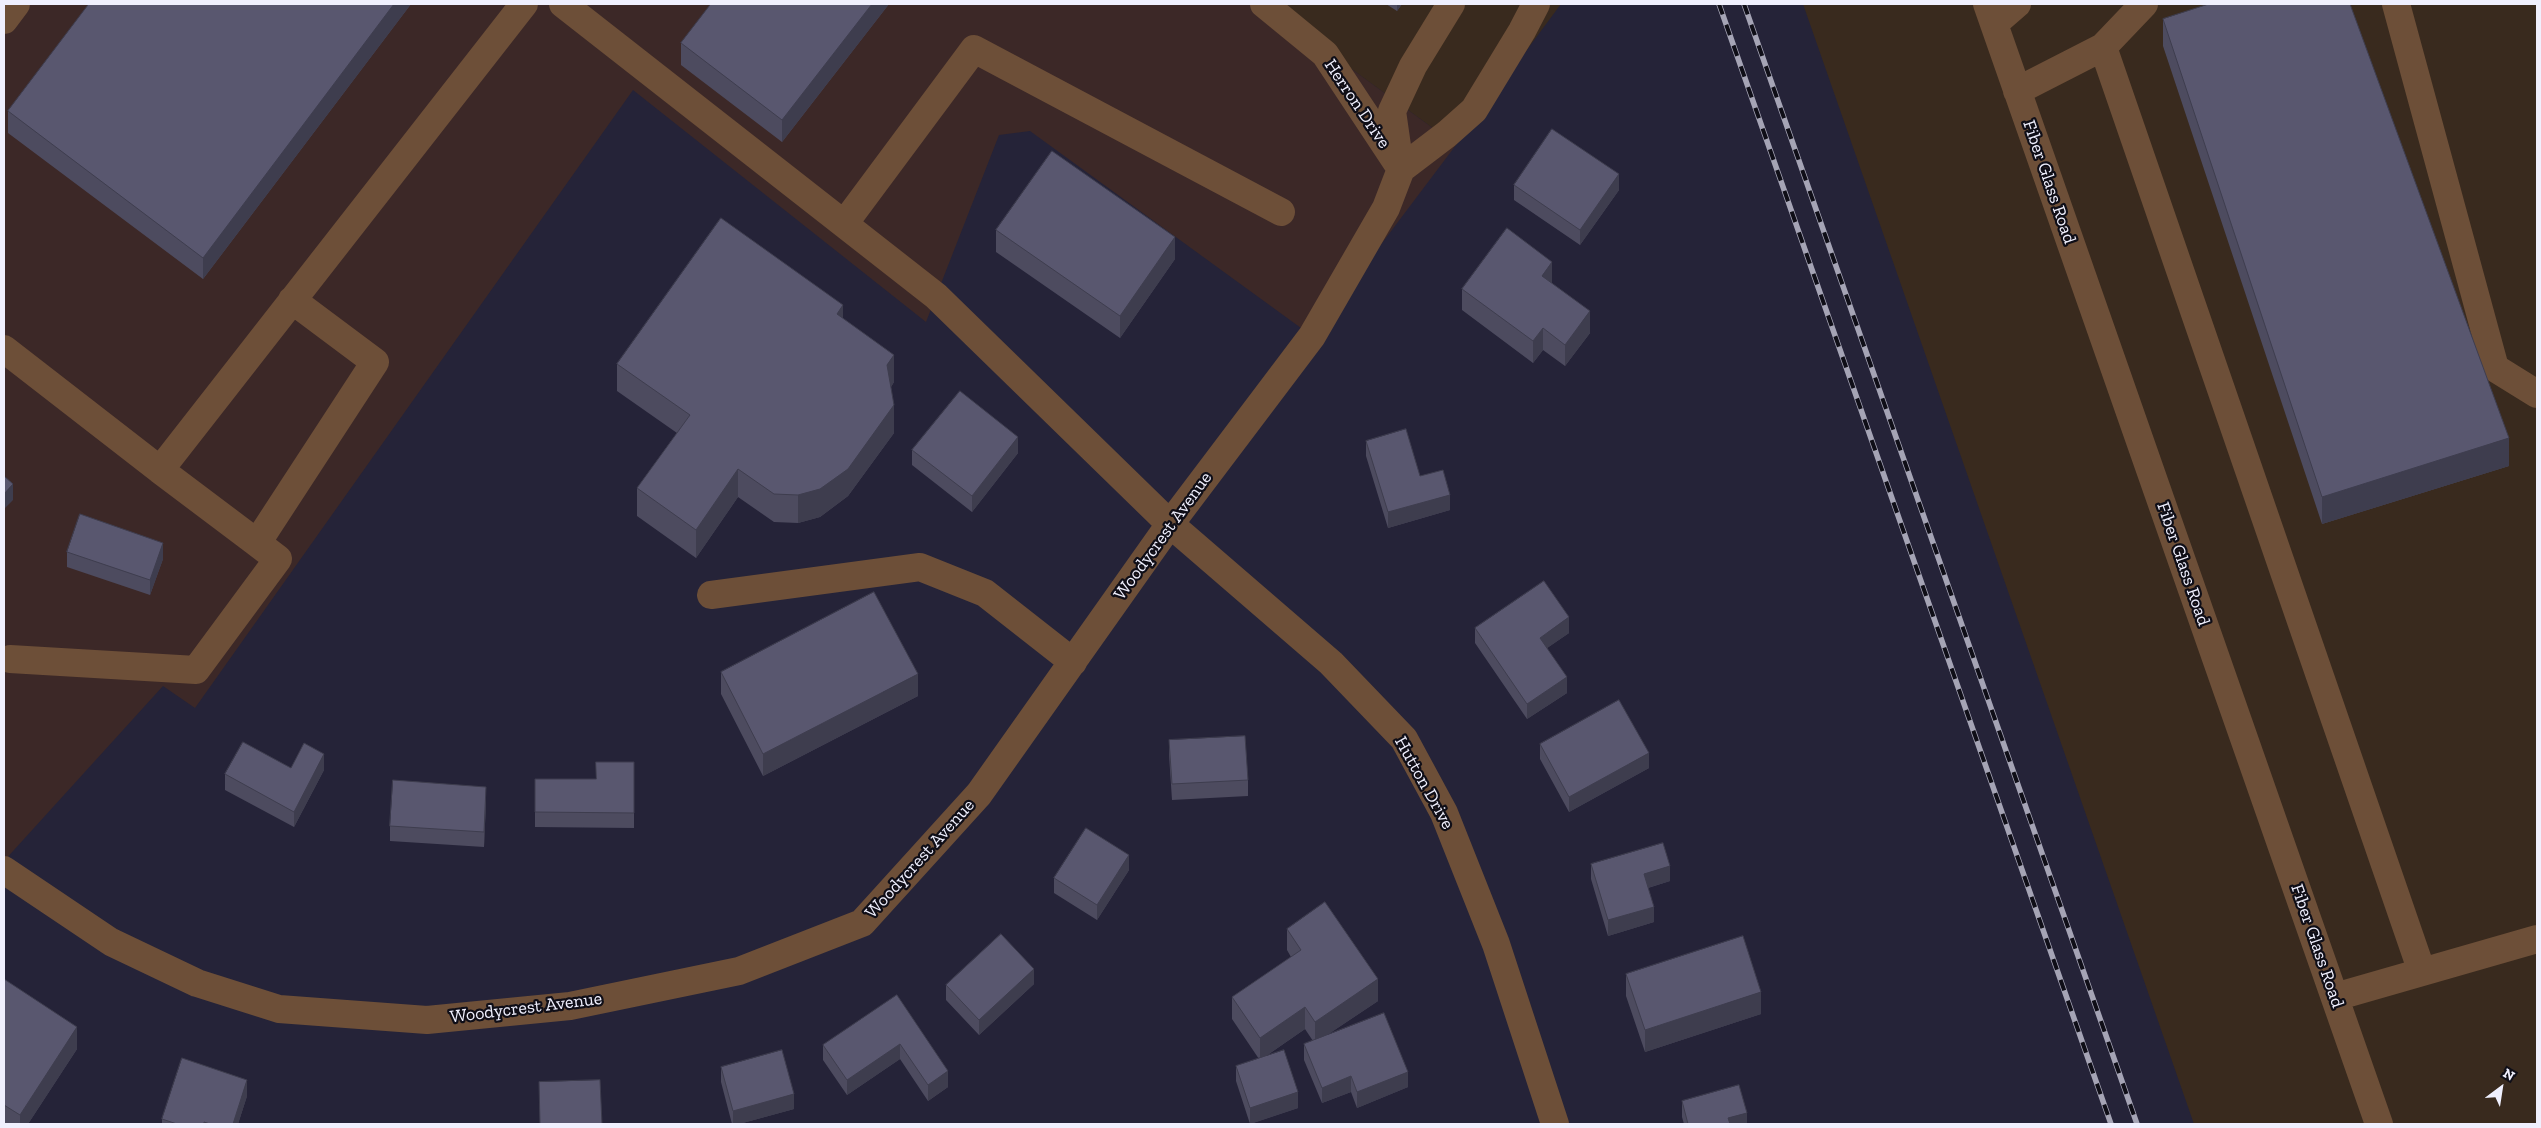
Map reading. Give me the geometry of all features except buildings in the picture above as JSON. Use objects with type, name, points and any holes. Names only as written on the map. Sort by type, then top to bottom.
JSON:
[{"type":"street","points":[[4,20],[16,4]]},
{"type":"street","points":[[160,470],[524,4]]},
{"type":"street","name":"Hutton Drive","points":[[563,4],[936,296],[1170,524],[1332,663],[1404,739],[1448,822],[1496,944],[1555,1124]]},
{"type":"street","name":"Herron Drive","points":[[1264,4],[1325,54],[1401,169]]},
{"type":"street","points":[[1451,4],[1413,66],[1392,111],[1401,169],[1447,134],[1474,110],[1522,31],[1536,4]]},
{"type":"street","points":[[1990,14],[2017,4]]},
{"type":"street","points":[[2017,90],[2103,47],[2144,4]]},
{"type":"street","points":[[2396,4],[2495,368],[2537,394]]},
{"type":"street","name":"Fiber Glass Road","points":[[1990,14],[2379,1124]]},
{"type":"street","points":[[2103,47],[2422,972]]},
{"type":"street","points":[[844,224],[974,49],[1281,212]]},
{"type":"street","name":"Woodycrest Avenue","points":[[4,870],[111,942],[197,983],[279,1009],[427,1020],[570,1006],[740,972],[862,923],[979,794],[1170,524],[1312,336],[1386,208],[1401,169]]},
{"type":"street","points":[[257,543],[375,362],[292,300]]},
{"type":"street","points":[[4,349],[278,559],[196,670],[10,659]]},
{"type":"street","points":[[711,595],[920,567],[985,592],[1073,662]]},
{"type":"street","points":[[2334,997],[2537,939]]},
{"type":"shaded area","points":[[4,4],[1262,4],[1456,145],[1312,336],[1030,131],[999,135],[926,322],[633,90],[195,708],[163,686],[4,861]]},
{"type":"shaded area","points":[[1262,4],[1561,4],[1456,145]]},
{"type":"shaded area","points":[[1803,4],[2537,4],[2537,1124],[2194,1124]]},
{"type":"railway","points":[[1719,4],[2111,1124]]},
{"type":"railway","points":[[1744,4],[2137,1124]]}]
